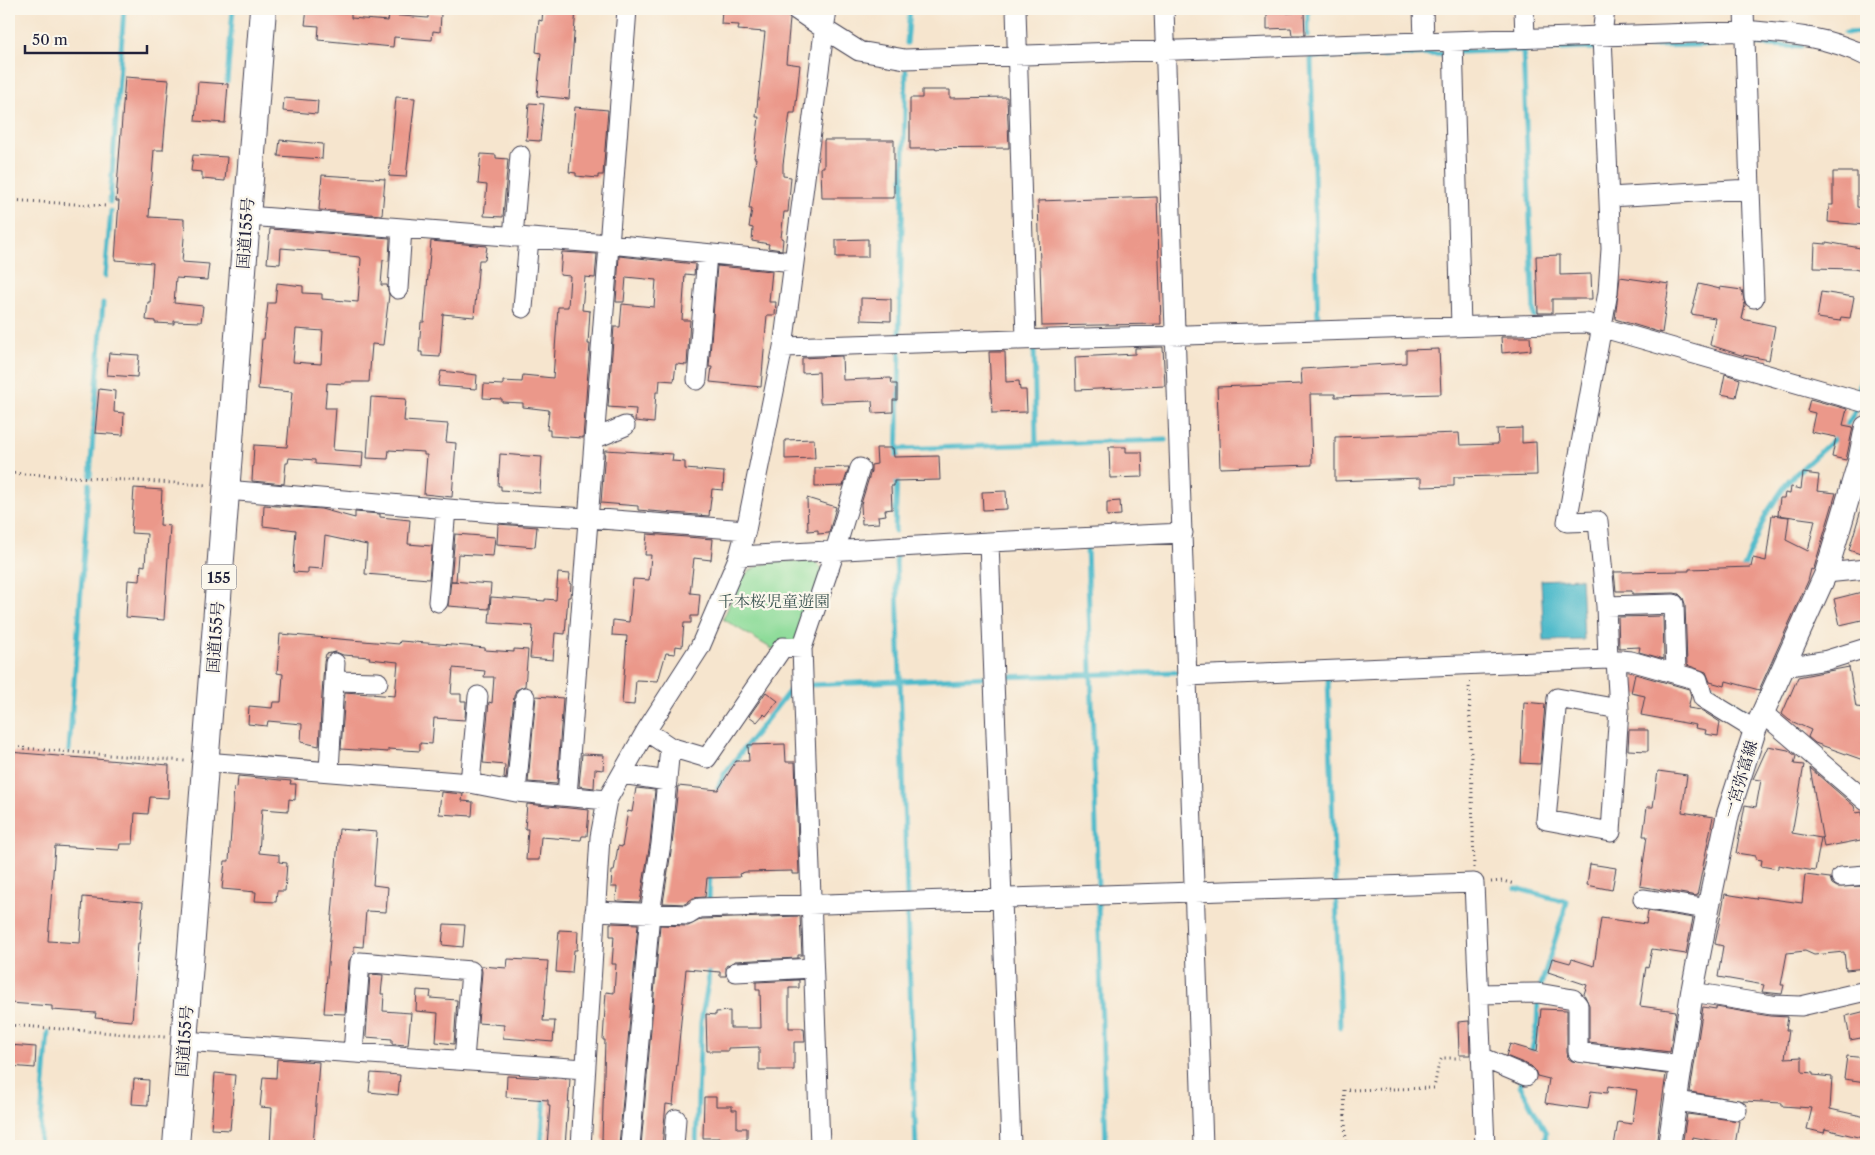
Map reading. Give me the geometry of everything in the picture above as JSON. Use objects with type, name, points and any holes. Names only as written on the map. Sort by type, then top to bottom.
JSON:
[{"type":"highway","name":"国道155号","points":[[176,1146],[262,9]]},
{"type":"main road","name":"一宮弥富線","points":[[1669,1146],[1692,992],[1728,814],[1760,722],[1826,573],[1863,462],[1866,427]]},
{"type":"street","points":[[568,796],[627,9]]},
{"type":"street","points":[[795,9],[824,30],[859,51],[905,59],[1745,31],[1802,35],[1856,51],[1866,56]]},
{"type":"street","points":[[581,1146],[600,837],[607,800],[646,731],[700,647],[739,556],[783,347],[827,9]]},
{"type":"street","points":[[1016,9],[1026,339]]},
{"type":"street","points":[[1164,9],[1203,1146]]},
{"type":"street","points":[[1423,9],[1424,42]]},
{"type":"street","points":[[1524,9],[1525,38]]},
{"type":"street","points":[[1605,9],[1602,36],[1611,249],[1608,292],[1567,522],[1598,521],[1619,709],[1611,832],[1546,820],[1557,698],[1619,709]]},
{"type":"street","points":[[1744,9],[1754,298]]},
{"type":"street","points":[[1453,40],[1461,327]]},
{"type":"street","points":[[520,155],[524,308]]},
{"type":"street","points":[[1609,197],[1750,189]]},
{"type":"street","points":[[247,216],[609,244],[794,262]]},
{"type":"street","points":[[398,289],[402,228]]},
{"type":"street","points":[[698,380],[707,254]]},
{"type":"street","points":[[783,347],[1586,323],[1866,403]]},
{"type":"street","points":[[594,439],[625,426]]},
{"type":"street","points":[[820,1146],[802,648],[835,551],[860,468]]},
{"type":"street","points":[[226,488],[446,509],[746,530]]},
{"type":"street","points":[[438,602],[446,509]]},
{"type":"street","points":[[739,556],[1183,532]]},
{"type":"street","points":[[989,542],[1011,1146]]},
{"type":"street","points":[[1826,573],[1866,569]]},
{"type":"street","points":[[1606,606],[1674,604],[1676,673]]},
{"type":"street","points":[[646,731],[670,747],[708,758],[783,647],[802,648]]},
{"type":"street","points":[[1785,667],[1828,660],[1866,648]]},
{"type":"street","points":[[1187,676],[1612,659],[1631,661],[1698,680],[1703,698],[1760,722],[1866,801]]},
{"type":"street","points":[[328,771],[334,672],[378,682]]},
{"type":"street","points":[[470,782],[478,696]]},
{"type":"street","points":[[516,792],[525,696]]},
{"type":"street","points":[[630,1146],[650,913],[661,844],[670,747]]},
{"type":"street","points":[[205,762],[470,782],[516,792],[607,800]]},
{"type":"street","points":[[622,774],[667,781]]},
{"type":"street","points":[[1841,877],[1866,875]]},
{"type":"street","points":[[595,911],[688,915],[699,908],[1474,883],[1485,1146]]},
{"type":"street","points":[[1643,898],[1708,909]]},
{"type":"street","points":[[353,1053],[360,962],[472,971],[464,1060]]},
{"type":"street","points":[[736,972],[813,968]]},
{"type":"street","points":[[1692,992],[1772,1005],[1800,1006],[1866,991]]},
{"type":"street","points":[[1479,994],[1538,994],[1573,999],[1578,1005],[1578,1052],[1681,1065]]},
{"type":"street","points":[[184,1040],[585,1069]]},
{"type":"street","points":[[1481,1057],[1526,1076]]},
{"type":"street","points":[[1676,1101],[1737,1110]]},
{"type":"street","points":[[674,1146],[676,1119]]},
{"type":"path","points":[[9,200],[106,206]]},
{"type":"path","points":[[9,472],[226,488]]},
{"type":"path","points":[[1469,664],[1474,883],[1503,881],[1515,884]]},
{"type":"path","points":[[9,747],[205,762]]},
{"type":"path","points":[[9,1025],[184,1040]]},
{"type":"path","points":[[1346,1146],[1344,1090],[1434,1088],[1439,1063],[1442,1058],[1481,1057]]},
{"type":"green space","name":"千本桜児童遊園","points":[[815,561],[824,571],[803,637],[772,649],[723,619],[741,580],[751,570],[768,563]]},
{"type":"water","points":[[1581,578],[1584,640],[1544,641],[1541,580]]},
{"type":"building","points":[[307,9],[351,9],[351,18],[388,21],[389,15],[428,18],[428,12],[441,14],[440,32],[433,31],[432,40],[394,37],[393,47],[318,40],[319,26],[305,25]]},
{"type":"building","points":[[543,9],[576,9],[569,99],[537,96],[541,53],[536,52],[539,20],[542,21]]},
{"type":"building","points":[[722,9],[756,9],[756,13],[786,15],[790,19],[786,63],[800,65],[795,113],[790,113],[783,164],[783,176],[791,177],[788,212],[784,212],[781,238],[783,239],[782,250],[768,248],[769,244],[752,241],[753,228],[749,227],[752,209],[749,209],[759,117],[756,117],[765,32],[738,30],[739,25],[721,24]]},
{"type":"building","points":[[1267,9],[1287,9],[1287,13],[1304,12],[1305,35],[1292,35],[1291,28],[1267,29]]},
{"type":"building","points":[[125,77],[169,80],[163,150],[154,150],[149,217],[184,219],[182,262],[209,264],[207,280],[176,278],[174,303],[203,306],[201,322],[174,321],[174,324],[155,323],[155,321],[146,320],[148,302],[150,302],[153,263],[115,260],[119,201],[116,201]]},
{"type":"building","points":[[198,82],[228,84],[225,123],[195,121]]},
{"type":"building","points":[[922,90],[950,90],[950,98],[1007,97],[1009,148],[910,149],[910,98],[922,98]]},
{"type":"building","points":[[396,97],[415,98],[406,177],[389,176]]},
{"type":"building","points":[[284,98],[318,101],[317,114],[283,111]]},
{"type":"building","points":[[529,103],[544,104],[540,141],[526,140]]},
{"type":"building","points":[[575,107],[608,110],[603,175],[598,175],[598,178],[576,176],[576,173],[569,172]]},
{"type":"building","points":[[280,140],[323,144],[322,159],[278,156]]},
{"type":"building","points":[[824,140],[894,140],[894,198],[822,198],[821,167],[824,167]]},
{"type":"building","points":[[481,154],[496,155],[496,158],[508,159],[503,217],[484,216],[487,185],[478,184]]},
{"type":"building","points":[[193,155],[227,157],[225,181],[202,179],[202,172],[191,171]]},
{"type":"building","points":[[1833,172],[1857,172],[1857,207],[1866,208],[1866,225],[1828,222],[1829,205],[1833,205]]},
{"type":"building","points":[[322,175],[385,179],[382,215],[319,210]]},
{"type":"building","points":[[1157,197],[1161,324],[1042,326],[1038,201]]},
{"type":"building","points":[[270,229],[390,238],[389,261],[383,260],[381,285],[387,285],[389,295],[383,345],[372,344],[369,382],[327,383],[325,408],[336,408],[333,450],[363,452],[362,467],[315,464],[315,460],[289,458],[288,463],[286,463],[284,484],[252,481],[254,445],[287,447],[292,392],[258,389],[262,339],[264,339],[268,303],[275,303],[277,283],[303,286],[303,293],[322,294],[322,299],[358,302],[361,259],[360,257],[329,254],[330,252],[281,248],[280,264],[267,263]],"holes":[[[296,329],[323,331],[321,364],[293,362]]]},
{"type":"building","points":[[868,239],[868,257],[836,257],[836,240]]},
{"type":"building","points":[[431,241],[487,246],[485,260],[479,260],[474,317],[443,314],[440,357],[422,356],[422,352],[419,352],[421,322],[424,322]]},
{"type":"building","points":[[1826,242],[1866,249],[1866,272],[1854,269],[1814,268],[1815,243],[1826,244]]},
{"type":"building","points":[[562,252],[597,254],[595,278],[585,277],[582,310],[590,311],[588,344],[590,344],[583,438],[550,436],[550,430],[547,430],[549,410],[523,407],[523,403],[502,402],[502,399],[483,398],[484,384],[503,385],[503,381],[522,382],[523,375],[553,378],[558,307],[568,307],[570,276],[560,275]]},
{"type":"building","points":[[1560,255],[1560,275],[1591,274],[1592,299],[1552,299],[1552,313],[1538,313],[1536,256]]},
{"type":"building","points":[[619,256],[695,264],[694,275],[685,274],[682,320],[690,320],[687,365],[676,364],[674,381],[660,380],[659,392],[656,392],[654,423],[635,421],[636,409],[608,407],[614,327],[620,327],[622,304],[654,307],[656,280],[626,277],[624,302],[616,302]]},
{"type":"building","points":[[717,266],[772,271],[769,302],[776,302],[775,315],[767,315],[761,387],[710,382],[712,367],[709,367]]},
{"type":"building","points":[[1620,277],[1669,284],[1662,333],[1615,319]]},
{"type":"building","points":[[1699,284],[1720,289],[1720,287],[1742,290],[1745,305],[1742,319],[1775,326],[1769,360],[1744,356],[1710,345],[1715,318],[1691,314]]},
{"type":"building","points":[[1821,292],[1854,297],[1850,318],[1841,317],[1840,321],[1817,318]]},
{"type":"building","points":[[861,298],[891,299],[891,321],[861,320]]},
{"type":"building","points":[[1501,337],[1530,337],[1531,350],[1502,353]]},
{"type":"building","points":[[1163,347],[1165,386],[1076,390],[1075,357],[1135,354],[1135,348]]},
{"type":"building","points":[[1439,349],[1441,394],[1335,397],[1335,394],[1310,394],[1312,465],[1220,468],[1217,387],[1302,384],[1301,369],[1406,363],[1406,350]]},
{"type":"building","points":[[989,352],[1005,352],[1006,382],[1019,381],[1020,390],[1026,390],[1027,412],[992,413]]},
{"type":"building","points":[[109,353],[139,355],[137,377],[107,375]]},
{"type":"building","points":[[842,356],[843,380],[891,378],[892,384],[897,384],[897,400],[893,400],[893,412],[873,413],[872,401],[820,403],[819,372],[802,373],[802,358]]},
{"type":"building","points":[[441,371],[477,375],[476,389],[438,386]]},
{"type":"building","points":[[1725,374],[1740,379],[1736,397],[1721,394]]},
{"type":"building","points":[[99,389],[115,391],[114,412],[124,413],[123,435],[95,433]]},
{"type":"building","points":[[371,397],[406,399],[404,421],[448,424],[446,442],[456,443],[452,497],[424,494],[427,455],[424,455],[424,452],[389,450],[388,459],[367,458]]},
{"type":"building","points":[[1810,399],[1847,409],[1843,425],[1853,427],[1846,460],[1832,457],[1836,437],[1811,432],[1815,413],[1807,411]]},
{"type":"building","points":[[1522,428],[1522,443],[1536,442],[1537,475],[1454,477],[1454,486],[1421,487],[1421,478],[1335,481],[1335,437],[1459,433],[1460,445],[1498,444],[1497,429]]},
{"type":"building","points":[[814,439],[815,458],[785,459],[785,440]]},
{"type":"building","points":[[1109,447],[1126,447],[1126,452],[1142,452],[1143,477],[1110,478]]},
{"type":"building","points":[[876,448],[893,448],[894,457],[939,456],[940,480],[894,481],[894,486],[891,486],[892,509],[885,510],[886,515],[878,516],[879,523],[862,524],[861,504],[871,465],[877,464]]},
{"type":"building","points":[[605,450],[673,454],[672,461],[685,462],[685,469],[724,472],[723,490],[712,489],[709,516],[638,510],[638,506],[601,503]]},
{"type":"building","points":[[500,454],[542,457],[540,493],[501,490],[501,486],[498,486]]},
{"type":"building","points":[[849,467],[843,486],[815,487],[815,468]]},
{"type":"building","points":[[1803,473],[1819,475],[1817,491],[1836,493],[1814,568],[1813,570],[1811,569],[1808,581],[1759,690],[1726,681],[1725,686],[1710,682],[1706,672],[1687,665],[1685,604],[1683,598],[1679,594],[1674,593],[1632,594],[1632,591],[1616,591],[1614,572],[1689,571],[1689,569],[1751,567],[1753,558],[1766,561],[1772,515],[1789,517],[1786,540],[1808,551],[1815,520],[1778,515],[1780,498],[1784,498],[1785,493],[1790,494],[1791,487],[1801,489]]},
{"type":"building","points":[[134,488],[162,490],[160,525],[170,526],[164,620],[126,617],[128,580],[140,581],[141,565],[145,566],[147,534],[131,533]]},
{"type":"building","points":[[1006,491],[1007,509],[983,510],[982,492]]},
{"type":"building","points":[[807,498],[836,507],[829,533],[818,534],[818,530],[808,531]]},
{"type":"building","points":[[1120,501],[1121,515],[1107,516],[1107,502]]},
{"type":"building","points":[[1863,503],[1866,504],[1866,556],[1849,550]]},
{"type":"building","points":[[264,505],[321,509],[355,518],[355,512],[380,514],[380,517],[410,520],[408,544],[432,546],[429,579],[365,574],[367,545],[325,536],[322,569],[308,568],[308,573],[293,572],[296,530],[263,526]]},
{"type":"building","points":[[498,524],[537,527],[535,547],[497,544]]},
{"type":"building","points":[[455,534],[495,537],[493,556],[458,554],[456,581],[451,581]]},
{"type":"building","points":[[647,534],[713,539],[711,560],[694,558],[690,593],[700,594],[698,616],[691,616],[691,623],[684,623],[682,647],[676,646],[675,654],[666,653],[658,681],[636,680],[634,705],[622,704],[627,636],[612,635],[613,620],[629,622],[633,579],[649,580],[651,555],[645,555]]},
{"type":"building","points":[[558,573],[570,574],[570,597],[568,597],[565,634],[555,633],[553,660],[530,658],[533,626],[489,623],[491,597],[545,601],[545,599],[556,600]]},
{"type":"building","points":[[451,581],[491,584],[489,609],[448,606]]},
{"type":"building","points":[[1866,591],[1866,619],[1840,625],[1834,599]]},
{"type":"building","points":[[1663,616],[1664,659],[1639,652],[1640,647],[1619,648],[1618,617]]},
{"type":"building","points":[[280,634],[399,644],[400,641],[466,646],[485,648],[485,650],[514,652],[514,649],[528,650],[525,686],[516,690],[514,696],[506,779],[504,778],[505,765],[483,763],[489,702],[492,703],[494,677],[484,677],[485,671],[453,668],[451,694],[461,694],[461,701],[466,701],[465,720],[434,718],[432,744],[420,743],[420,751],[388,749],[388,752],[341,749],[345,692],[395,696],[398,662],[369,659],[370,657],[343,655],[336,652],[326,654],[319,746],[301,742],[302,724],[268,721],[267,726],[248,724],[249,706],[272,708],[273,702],[281,702],[283,674],[277,673]]},
{"type":"building","points":[[1849,667],[1856,707],[1866,708],[1866,761],[1815,743],[1808,737],[1811,730],[1789,720],[1782,714],[1798,677]]},
{"type":"building","points":[[1635,674],[1689,689],[1691,696],[1688,708],[1701,710],[1720,722],[1718,736],[1705,734],[1706,730],[1695,728],[1696,725],[1641,715],[1645,696],[1631,693]]},
{"type":"building","points":[[766,692],[778,701],[766,716],[764,714],[757,722],[749,716]]},
{"type":"building","points":[[536,696],[563,698],[557,784],[528,782]]},
{"type":"building","points":[[1524,702],[1545,704],[1540,764],[1521,763]]},
{"type":"building","points":[[1629,730],[1648,730],[1648,751],[1628,750]]},
{"type":"building","points":[[785,744],[786,762],[795,762],[799,874],[792,874],[792,871],[745,872],[739,874],[740,877],[707,878],[705,897],[693,898],[685,904],[663,903],[672,845],[678,786],[718,790],[736,761],[749,761],[748,745]]},
{"type":"building","points":[[1768,746],[1788,750],[1796,756],[1794,764],[1804,765],[1792,833],[1821,838],[1815,871],[1778,865],[1778,869],[1761,866],[1762,860],[1756,859],[1756,856],[1736,853],[1745,805],[1756,807],[1761,780],[1753,779]]},
{"type":"building","points":[[9,752],[169,765],[168,798],[150,797],[148,814],[135,813],[133,844],[120,844],[119,850],[55,846],[48,941],[80,943],[83,897],[143,902],[132,1021],[95,1018],[96,1013],[52,1010],[52,1006],[9,1003]]},
{"type":"building","points":[[582,754],[604,755],[603,770],[595,769],[594,788],[579,786]]},
{"type":"building","points":[[1810,768],[1854,806],[1856,813],[1862,812],[1866,839],[1824,847]]},
{"type":"building","points":[[1658,771],[1687,775],[1682,812],[1713,817],[1697,896],[1640,886],[1647,836],[1643,836],[1647,807],[1653,807]]},
{"type":"building","points":[[238,776],[291,781],[290,784],[296,784],[295,800],[289,799],[288,811],[262,809],[259,853],[279,855],[279,862],[287,863],[285,891],[277,891],[276,902],[255,901],[256,892],[222,889],[225,861],[229,861],[234,787],[237,788]]},
{"type":"building","points":[[636,788],[655,790],[650,843],[640,902],[616,901],[617,887],[611,887],[612,871],[614,871],[618,846],[622,847],[628,811],[632,812]]},
{"type":"building","points":[[441,792],[463,794],[462,801],[473,802],[472,816],[439,814]]},
{"type":"building","points":[[527,804],[589,810],[587,836],[582,836],[581,840],[541,837],[539,860],[526,860],[528,829],[525,829]]},
{"type":"building","points":[[339,829],[377,832],[373,885],[388,887],[386,912],[366,911],[363,947],[354,946],[354,953],[349,961],[345,1014],[324,1013]]},
{"type":"building","points":[[1590,864],[1616,868],[1612,890],[1587,885]]},
{"type":"building","points":[[1805,875],[1830,878],[1832,884],[1837,887],[1866,886],[1866,968],[1846,970],[1844,952],[1814,955],[1805,951],[1787,953],[1781,985],[1784,985],[1782,994],[1762,992],[1764,985],[1718,977],[1723,946],[1715,944],[1725,894],[1802,903]]},
{"type":"building","points":[[1648,911],[1693,918],[1686,954],[1652,949],[1648,968],[1646,967],[1640,1006],[1676,1011],[1670,1052],[1589,1042],[1589,1005],[1584,994],[1587,985],[1548,972],[1552,958],[1570,963],[1572,959],[1594,966],[1601,918],[1646,924]]},
{"type":"building","points":[[800,916],[802,955],[798,955],[798,958],[735,961],[726,966],[726,976],[720,976],[720,972],[686,969],[673,1105],[666,1104],[662,1146],[641,1146],[660,925],[688,926],[702,919]]},
{"type":"building","points":[[610,923],[638,924],[619,1146],[603,1146],[604,1140],[602,1140],[605,1040],[603,1040],[606,992],[614,993],[616,964],[612,964],[614,936],[610,936]]},
{"type":"building","points":[[444,924],[465,925],[463,947],[442,945]]},
{"type":"building","points":[[559,930],[578,931],[577,950],[574,950],[572,973],[556,972]]},
{"type":"building","points":[[508,959],[548,961],[543,1021],[555,1021],[553,1042],[503,1038],[504,1025],[478,1023],[481,966],[507,968]]},
{"type":"building","points":[[370,974],[383,975],[381,994],[384,994],[383,1011],[411,1013],[408,1045],[392,1044],[392,1039],[366,1037]]},
{"type":"building","points":[[799,980],[799,988],[789,988],[789,1028],[804,1028],[805,1042],[794,1042],[794,1070],[759,1070],[759,1047],[728,1048],[728,1051],[707,1051],[706,1014],[716,1015],[716,1012],[730,1011],[730,1028],[761,1028],[760,990],[756,990],[756,982]]},
{"type":"building","points":[[417,990],[431,991],[430,998],[457,1000],[454,1044],[436,1042],[438,1013],[416,1011]]},
{"type":"building","points":[[1703,1007],[1716,1009],[1716,1007],[1788,1017],[1786,1030],[1789,1030],[1785,1058],[1802,1057],[1802,1072],[1832,1077],[1830,1109],[1866,1117],[1866,1139],[1825,1129],[1824,1133],[1807,1129],[1812,1108],[1782,1106],[1782,1103],[1743,1101],[1690,1092]]},
{"type":"building","points":[[1541,1009],[1567,1010],[1567,1052],[1568,1058],[1572,1061],[1666,1074],[1656,1146],[1614,1146],[1618,1122],[1632,1124],[1637,1090],[1608,1086],[1607,1093],[1591,1091],[1588,1109],[1545,1103],[1549,1079],[1537,1076],[1531,1066],[1506,1056],[1510,1044],[1537,1052]]},
{"type":"building","points":[[1866,1011],[1866,1037],[1850,1040],[1846,1016]]},
{"type":"building","points":[[1469,1021],[1470,1055],[1459,1055],[1458,1022]]},
{"type":"building","points":[[9,1045],[36,1047],[35,1068],[9,1066]]},
{"type":"building","points":[[1847,1056],[1866,1058],[1866,1082],[1844,1079]]},
{"type":"building","points":[[277,1059],[319,1062],[313,1146],[270,1146],[272,1108],[260,1107],[263,1077],[276,1078]]},
{"type":"building","points":[[215,1073],[235,1075],[230,1130],[211,1129]]},
{"type":"building","points":[[371,1073],[400,1075],[398,1095],[369,1092]]},
{"type":"building","points":[[507,1076],[570,1079],[565,1146],[547,1146],[550,1105],[548,1105],[548,1100],[506,1097]]},
{"type":"building","points":[[134,1079],[149,1080],[148,1105],[132,1104]]},
{"type":"building","points":[[704,1097],[716,1097],[716,1106],[732,1106],[732,1110],[737,1110],[737,1128],[747,1128],[747,1140],[721,1141],[721,1138],[703,1138]]},
{"type":"building","points":[[1687,1114],[1739,1121],[1735,1145],[1693,1137],[1692,1146],[1682,1146]]},
{"type":"waterway","points":[[110,202],[124,9]]},
{"type":"waterway","points":[[227,81],[233,9]]},
{"type":"waterway","points":[[907,43],[910,9]]},
{"type":"waterway","points":[[1308,9],[1308,36]]},
{"type":"waterway","points":[[1845,33],[1866,32]]},
{"type":"waterway","points":[[1609,47],[1737,44]]},
{"type":"waterway","points":[[1753,44],[1801,47]]},
{"type":"waterway","points":[[1460,52],[1597,48]]},
{"type":"waterway","points":[[1523,50],[1534,316]]},
{"type":"waterway","points":[[1318,324],[1311,57],[1445,54]]},
{"type":"waterway","points":[[899,338],[906,71]]},
{"type":"waterway","points":[[105,276],[111,211]]},
{"type":"waterway","points":[[90,476],[103,303]]},
{"type":"waterway","points":[[1034,345],[1036,444]]},
{"type":"waterway","points":[[897,462],[900,350]]},
{"type":"waterway","points":[[1858,395],[1866,354]]},
{"type":"waterway","points":[[1741,574],[1766,514],[1789,480],[1843,431],[1858,407]]},
{"type":"waterway","points":[[897,449],[1166,440]]},
{"type":"waterway","points":[[895,531],[897,476]]},
{"type":"waterway","points":[[69,750],[89,484]]},
{"type":"waterway","points":[[1087,546],[1098,891]]},
{"type":"waterway","points":[[896,554],[907,898]]},
{"type":"waterway","points":[[999,677],[1176,672]]},
{"type":"waterway","points":[[1710,673],[1709,682],[1713,690],[1749,714]]},
{"type":"waterway","points":[[811,685],[987,677]]},
{"type":"waterway","points":[[1328,679],[1335,883]]},
{"type":"waterway","points":[[714,796],[724,774],[794,685],[799,684]]},
{"type":"waterway","points":[[709,902],[710,871]]},
{"type":"waterway","points":[[1516,888],[1567,902],[1540,988]]},
{"type":"waterway","points":[[1336,891],[1340,1028]]},
{"type":"waterway","points":[[1098,903],[1106,1146]]},
{"type":"waterway","points":[[907,909],[916,1146]]},
{"type":"waterway","points":[[696,1146],[701,1022],[708,984],[709,966]]},
{"type":"waterway","points":[[1527,1071],[1537,1028],[1538,997]]},
{"type":"waterway","points":[[39,1146],[48,1032]]},
{"type":"waterway","points":[[1522,1078],[1520,1085],[1546,1133],[1544,1146]]},
{"type":"waterway","points":[[541,1146],[545,1095]]}]
